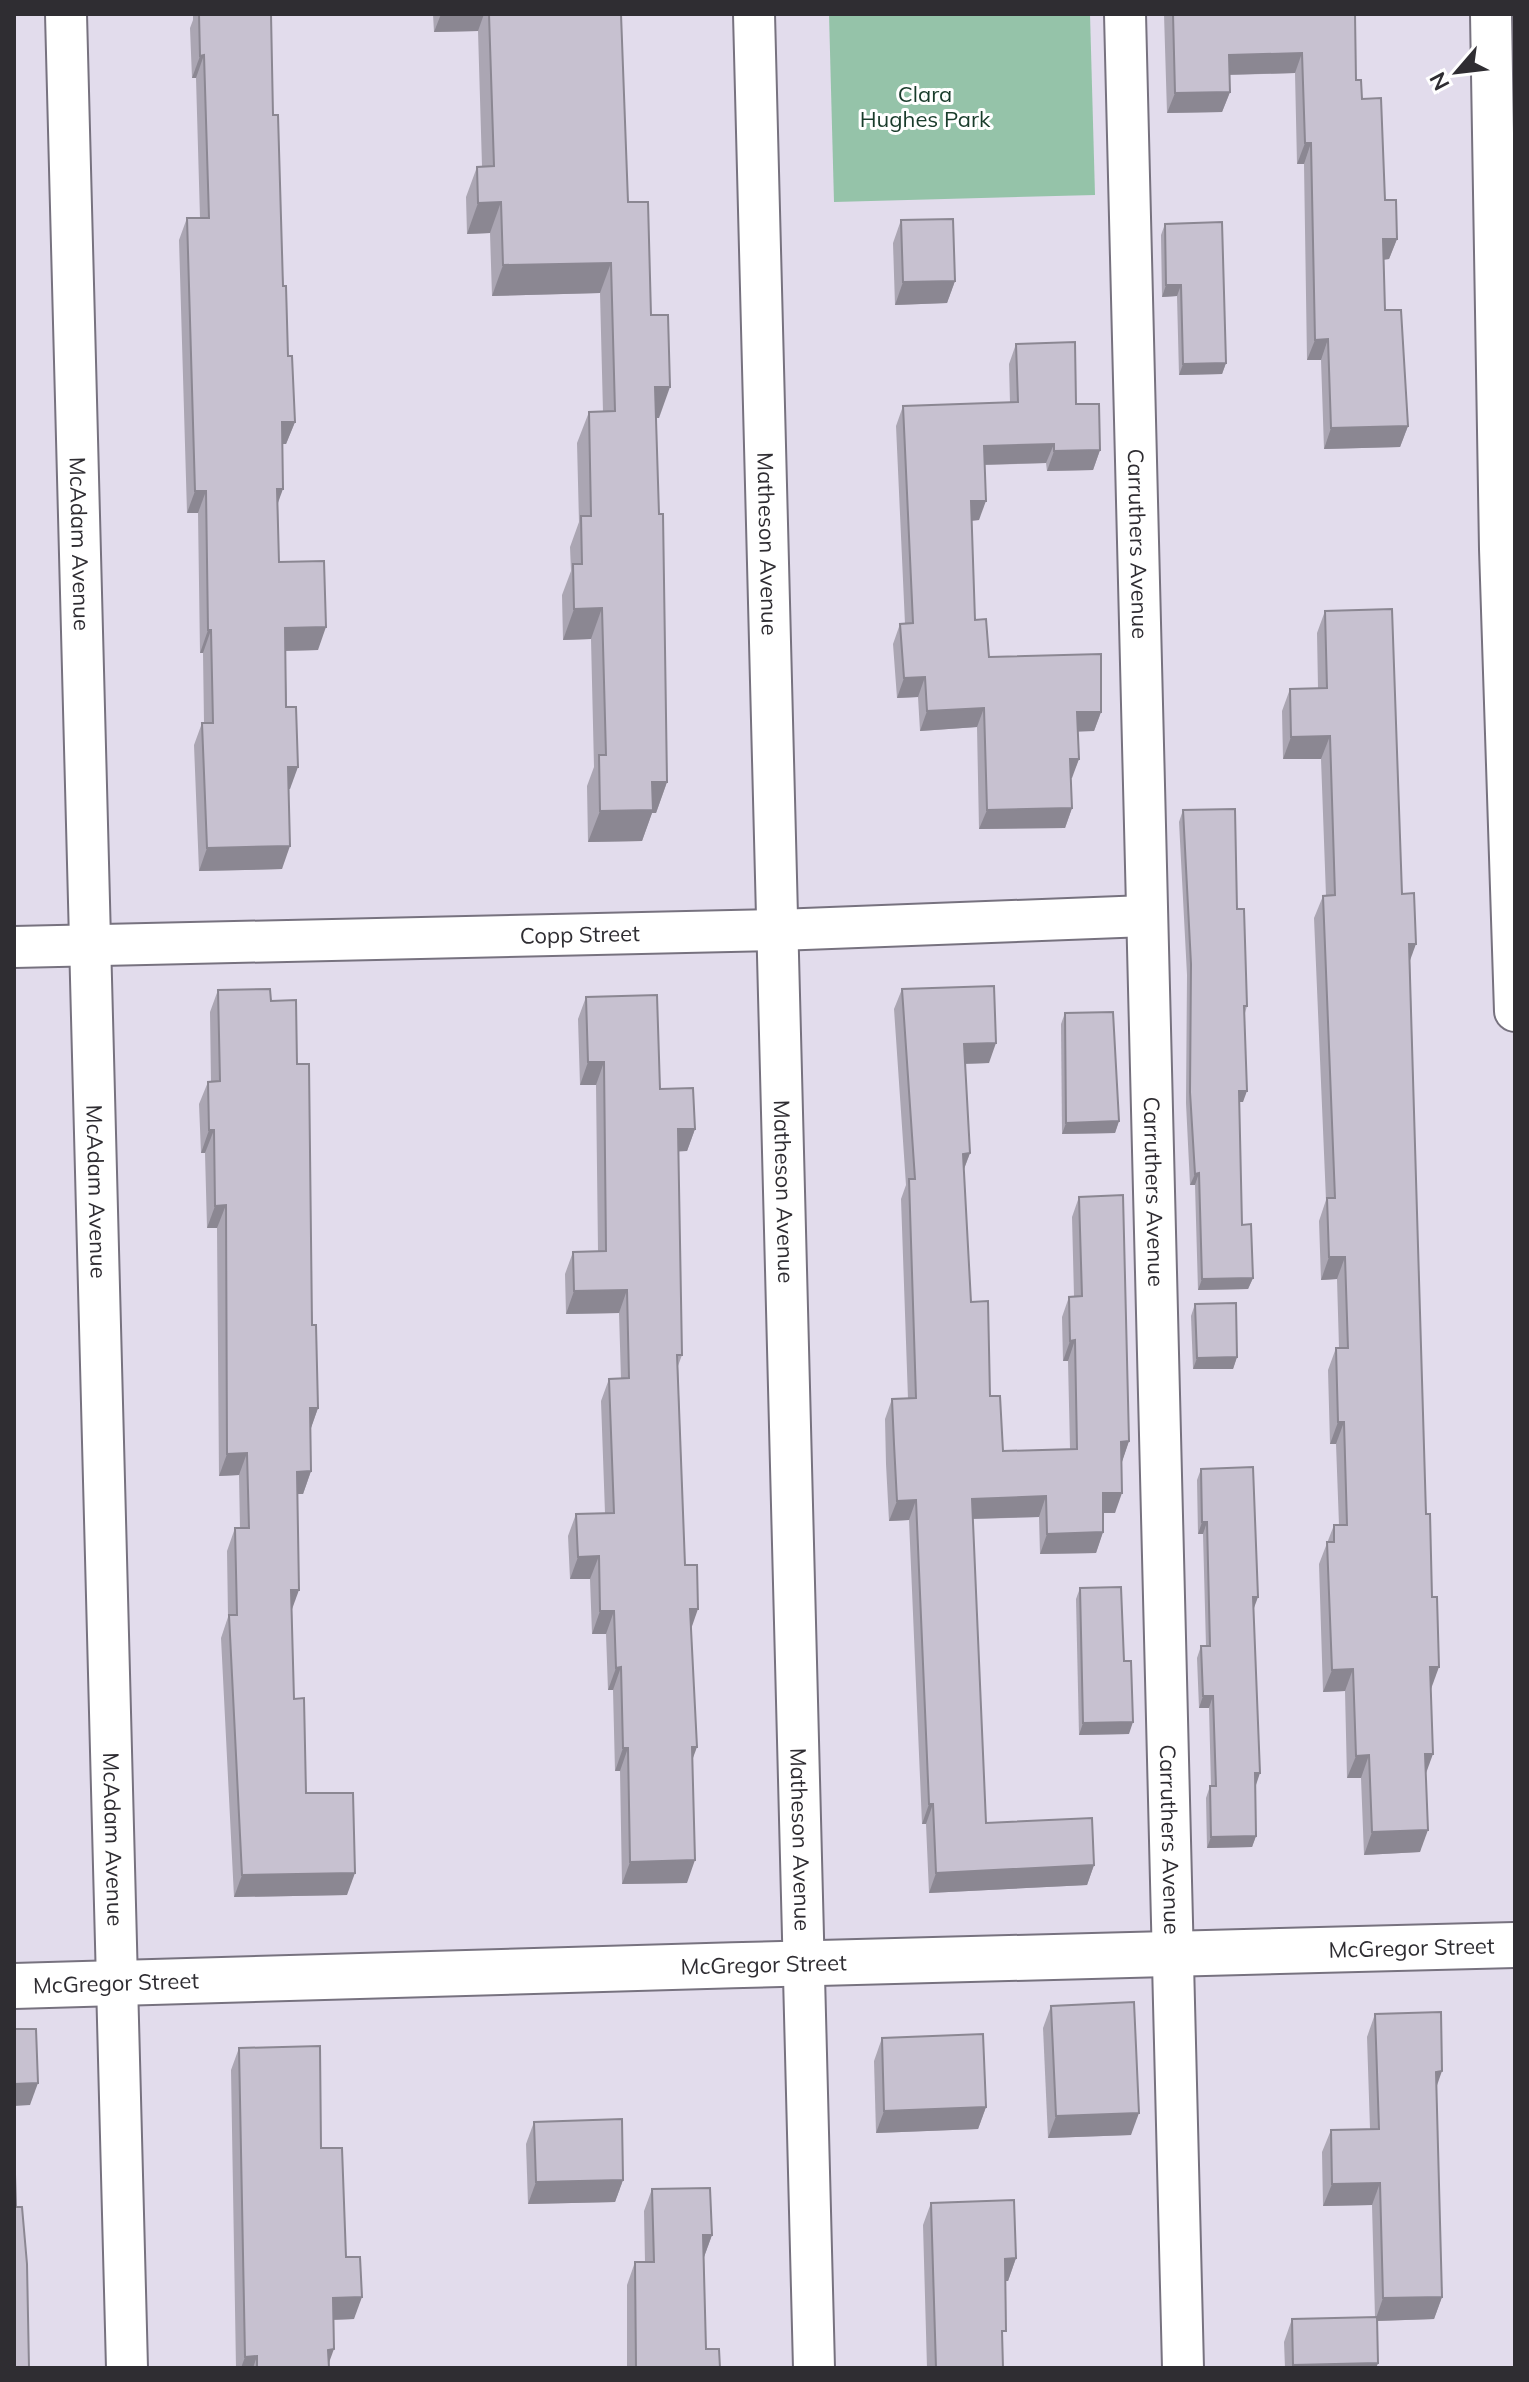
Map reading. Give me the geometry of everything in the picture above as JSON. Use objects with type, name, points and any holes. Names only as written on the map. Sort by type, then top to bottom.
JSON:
[{"type":"main road","name":"McGregor Street","points":[[14,1986],[804,1961],[1515,1945]]},
{"type":"street","name":"McAdam Avenue","points":[[66,14],[127,2368]]},
{"type":"street","name":"Matheson Avenue","points":[[754,14],[814,2368]]},
{"type":"street","name":"Carruthers Avenue","points":[[1125,14],[1183,2368]]},
{"type":"street","points":[[1491,14],[1508,549],[1515,1011]]},
{"type":"street","name":"Copp Street","points":[[14,947],[778,930],[1146,916]]},
{"type":"green space","name":"Clara Hughes Park","points":[[829,14],[1090,14],[1095,195],[834,202]]},
{"type":"building","points":[[199,14],[271,14],[273,115],[278,115],[283,286],[286,286],[288,356],[292,356],[295,422],[282,422],[283,489],[277,489],[279,562],[324,561],[326,627],[285,628],[286,707],[296,707],[298,767],[288,767],[290,846],[207,848],[202,723],[213,723],[211,630],[208,630],[206,491],[195,491],[187,218],[209,218],[204,55],[200,56]]},
{"type":"building","points":[[489,14],[621,14],[628,202],[648,202],[651,315],[668,315],[670,387],[655,387],[659,514],[663,514],[667,782],[652,782],[653,810],[600,811],[599,755],[606,755],[602,608],[574,609],[573,564],[582,564],[581,516],[591,516],[589,412],[615,411],[611,263],[503,265],[501,202],[478,203],[477,167],[494,166]]},
{"type":"building","points":[[1173,14],[1355,14],[1356,80],[1361,80],[1362,99],[1381,98],[1385,200],[1396,200],[1397,239],[1383,239],[1385,310],[1401,310],[1408,426],[1331,428],[1328,339],[1315,340],[1311,143],[1305,143],[1302,53],[1229,55],[1230,92],[1175,93]]},
{"type":"building","points":[[953,219],[955,281],[903,282],[901,220]]},
{"type":"building","points":[[1222,222],[1226,363],[1183,364],[1181,285],[1166,285],[1165,224]]},
{"type":"building","points":[[1075,342],[1076,404],[1099,404],[1100,450],[1054,451],[1054,444],[984,446],[986,501],[971,501],[975,620],[986,619],[989,657],[1101,654],[1101,712],[1077,712],[1079,759],[1070,759],[1072,808],[987,810],[984,708],[927,711],[925,677],[904,678],[900,624],[913,623],[903,406],[1018,402],[1016,344]]},
{"type":"building","points":[[1392,609],[1402,894],[1414,893],[1416,944],[1409,944],[1426,1514],[1430,1514],[1432,1597],[1437,1597],[1439,1667],[1430,1667],[1433,1754],[1425,1754],[1428,1830],[1372,1832],[1369,1755],[1356,1756],[1353,1669],[1332,1670],[1327,1542],[1334,1542],[1334,1525],[1347,1525],[1344,1422],[1338,1422],[1336,1348],[1348,1348],[1345,1257],[1329,1257],[1327,1198],[1335,1198],[1323,896],[1335,895],[1330,736],[1291,737],[1290,689],[1327,688],[1325,611]]},
{"type":"building","points":[[1235,809],[1237,909],[1244,909],[1247,1006],[1244,1006],[1247,1091],[1239,1091],[1242,1225],[1251,1224],[1253,1278],[1202,1279],[1199,1173],[1195,1174],[1190,1092],[1191,964],[1183,810]]},
{"type":"building","points":[[994,986],[996,1043],[964,1044],[970,1153],[963,1154],[971,1302],[988,1301],[990,1396],[1000,1396],[1003,1451],[1077,1449],[1075,1340],[1070,1341],[1069,1297],[1082,1296],[1079,1197],[1123,1195],[1129,1441],[1121,1442],[1122,1493],[1103,1493],[1103,1532],[1047,1534],[1046,1496],[972,1499],[986,1823],[1092,1818],[1094,1865],[936,1873],[933,1804],[929,1804],[916,1500],[897,1501],[892,1399],[916,1398],[909,1179],[915,1179],[902,989]]},
{"type":"building","points":[[270,989],[271,1001],[296,1000],[297,1064],[309,1064],[312,1325],[316,1325],[318,1408],[310,1408],[311,1471],[297,1472],[299,1590],[291,1590],[294,1699],[304,1698],[306,1793],[353,1793],[355,1873],[242,1875],[229,1615],[237,1615],[235,1528],[249,1528],[247,1453],[227,1454],[226,1205],[215,1206],[214,1130],[209,1130],[208,1082],[220,1081],[218,990]]},
{"type":"building","points":[[657,995],[660,1089],[693,1088],[695,1129],[678,1129],[682,1355],[677,1355],[685,1565],[697,1565],[698,1609],[690,1609],[697,1747],[692,1747],[695,1860],[630,1862],[628,1748],[623,1748],[621,1667],[616,1668],[614,1611],[600,1611],[599,1556],[578,1557],[576,1514],[614,1513],[609,1379],[629,1378],[627,1290],[574,1291],[573,1252],[606,1251],[604,1062],[588,1062],[586,997]]},
{"type":"building","points":[[1113,1012],[1119,1121],[1066,1123],[1065,1013]]},
{"type":"building","points":[[1236,1303],[1237,1357],[1197,1358],[1195,1304]]},
{"type":"building","points":[[1253,1467],[1258,1597],[1253,1597],[1260,1773],[1255,1773],[1256,1836],[1211,1837],[1210,1786],[1216,1786],[1213,1696],[1203,1696],[1201,1646],[1210,1646],[1207,1522],[1202,1522],[1201,1469]]},
{"type":"building","points":[[1121,1587],[1124,1661],[1131,1661],[1133,1722],[1083,1723],[1080,1588]]},
{"type":"building","points":[[1134,2002],[1139,2113],[1056,2116],[1051,2006]]},
{"type":"building","points":[[1441,2012],[1442,2071],[1436,2072],[1442,2297],[1383,2298],[1380,2183],[1332,2184],[1331,2130],[1379,2129],[1375,2014]]},
{"type":"building","points":[[14,2029],[36,2029],[38,2083],[14,2084]]},
{"type":"building","points":[[983,2034],[986,2107],[884,2111],[882,2038]]},
{"type":"building","points":[[320,2046],[321,2148],[342,2148],[346,2257],[360,2257],[362,2297],[333,2298],[334,2349],[328,2350],[329,2368],[257,2368],[257,2356],[245,2357],[239,2048]]},
{"type":"building","points":[[622,2119],[623,2180],[536,2182],[534,2122]]},
{"type":"building","points":[[14,2142],[16,2207],[22,2207],[27,2264],[29,2368],[14,2368]]},
{"type":"building","points":[[710,2188],[712,2235],[703,2235],[706,2349],[719,2349],[720,2368],[636,2368],[635,2262],[654,2262],[652,2189]]},
{"type":"building","points":[[1014,2200],[1016,2258],[1005,2259],[1003,2368],[936,2368],[931,2203]]},
{"type":"building","points":[[1377,2317],[1378,2363],[1293,2365],[1292,2319]]}]
